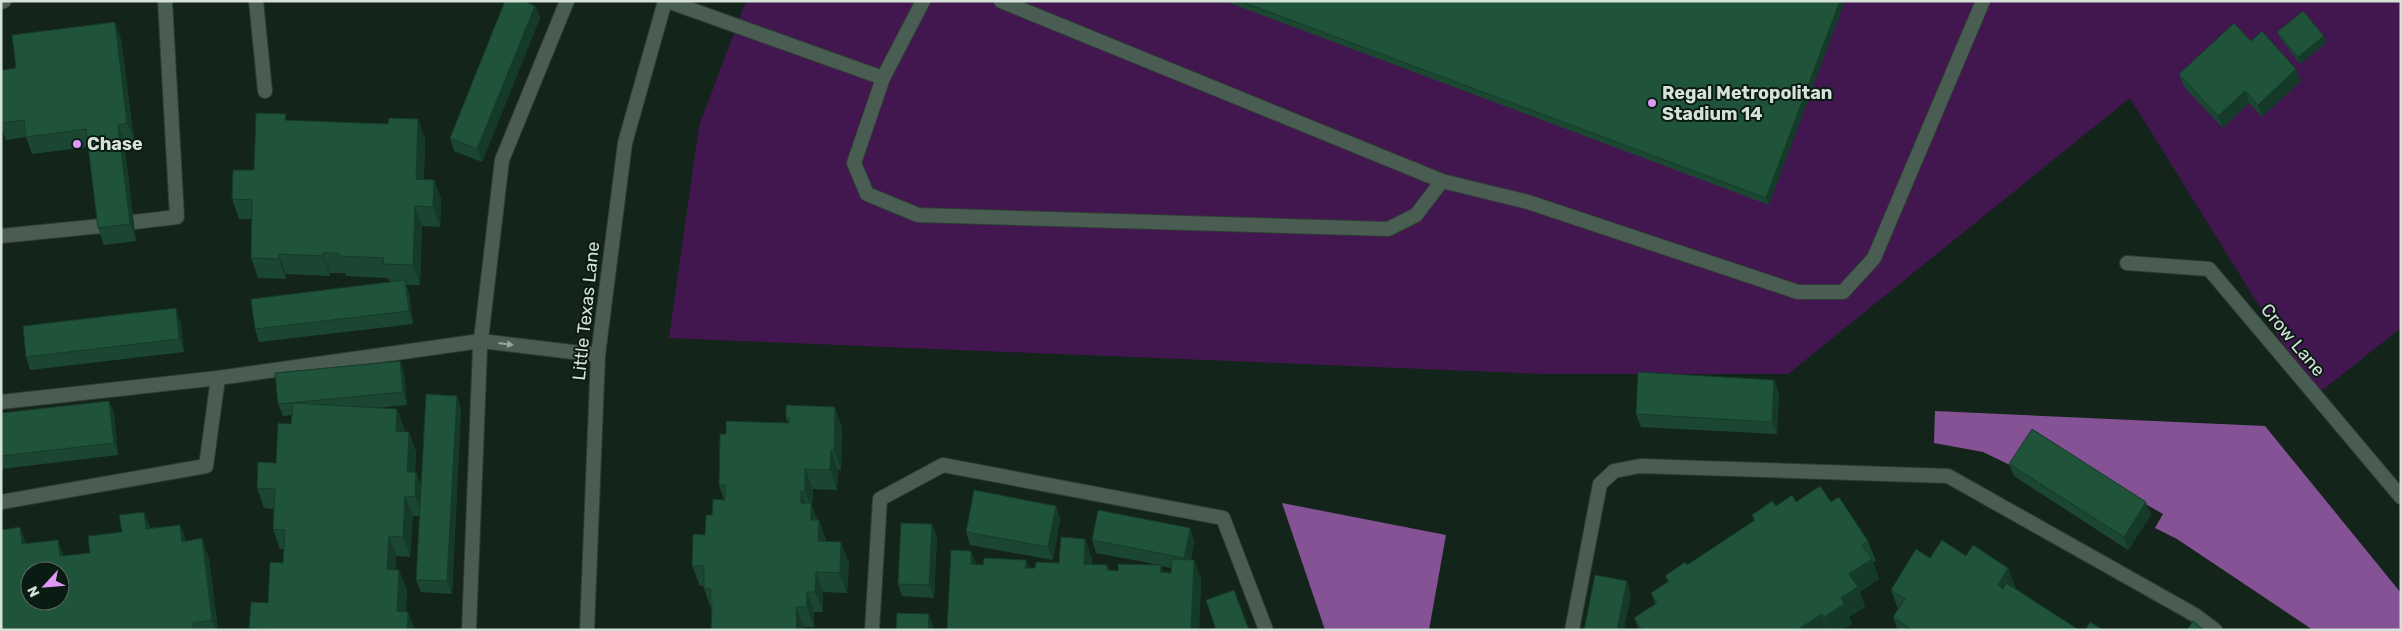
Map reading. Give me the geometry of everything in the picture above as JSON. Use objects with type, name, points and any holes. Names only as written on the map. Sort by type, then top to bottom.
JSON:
[{"type":"street","points":[[134,222],[177,217],[165,1]]},
{"type":"street","points":[[256,1],[265,91]]},
{"type":"street","points":[[469,630],[481,341],[502,160],[567,1]]},
{"type":"street","points":[[666,1],[883,78]]},
{"type":"street","name":"Little Texas Lane","points":[[587,630],[598,355],[625,143],[666,1]]},
{"type":"street","points":[[923,1],[883,78],[854,163],[867,194],[918,215],[1388,229],[1416,215],[1442,181]]},
{"type":"street","points":[[1001,1],[1442,181],[1528,202],[1798,292],[1843,292],[1874,258],[1983,1]]},
{"type":"street","points":[[1,236],[101,226]]},
{"type":"street","name":"Crow Lane","points":[[2127,263],[2209,269],[2401,497]]},
{"type":"street","points":[[1,402],[218,378],[481,341],[598,355]]},
{"type":"street","points":[[1,502],[206,466],[218,378]]},
{"type":"street","points":[[872,630],[880,500],[943,465],[1223,518],[1266,630]]},
{"type":"street","points":[[1572,630],[1600,484],[1614,471],[1640,466],[1948,476],[2195,615],[2215,630]]},
{"type":"shaded area","points":[[746,1],[2401,1],[2401,328],[2315,396],[2130,98],[1788,374],[1543,374],[669,338],[699,126]]},
{"type":"shaded area","points":[[1935,411],[2265,426],[2401,593],[2401,630],[2313,630],[2177,539],[2155,528],[2163,514],[2031,439],[2012,466],[1983,452],[1934,443]]},
{"type":"shaded area","points":[[1282,503],[1446,535],[1429,630],[1325,630]]},
{"type":"building","points":[[505,1],[524,1],[535,6],[477,149],[450,138]]},
{"type":"building","name":"Regal Metropolitan Stadium 14","points":[[1240,1],[1840,1],[1766,198]]},
{"type":"building","points":[[2303,11],[2324,36],[2298,57],[2277,32]]},
{"type":"building","name":"Chase","points":[[115,22],[127,123],[118,125],[130,224],[98,228],[86,129],[26,137],[24,120],[1,123],[1,74],[2,70],[16,68],[12,35]]},
{"type":"building","points":[[2234,23],[2251,41],[2262,31],[2296,69],[2258,105],[2245,91],[2218,116],[2179,74]]},
{"type":"building","points":[[256,113],[286,114],[285,120],[388,124],[389,118],[418,119],[416,179],[434,180],[433,207],[415,206],[413,265],[383,264],[384,258],[339,256],[339,253],[323,253],[323,256],[279,254],[279,259],[251,258],[252,200],[232,199],[233,170],[254,170]]},
{"type":"building","points":[[405,280],[409,311],[255,329],[251,299]]},
{"type":"building","points":[[176,308],[179,339],[26,357],[23,326]]},
{"type":"building","points":[[400,361],[403,392],[278,404],[275,373]]},
{"type":"building","points":[[1638,372],[1774,380],[1772,422],[1636,414]]},
{"type":"building","points":[[426,394],[457,396],[447,581],[416,580]]},
{"type":"building","points":[[109,401],[114,443],[1,456],[1,413]]},
{"type":"building","points":[[293,403],[397,409],[396,431],[409,432],[407,472],[416,472],[415,497],[405,496],[403,537],[389,536],[387,569],[399,570],[397,611],[408,612],[407,630],[267,630],[249,628],[251,602],[268,603],[270,562],[283,563],[285,530],[273,529],[275,489],[257,488],[258,462],[276,463],[278,423],[291,424]]},
{"type":"building","points":[[786,405],[835,407],[834,450],[831,450],[830,470],[805,469],[805,491],[801,491],[801,503],[811,503],[811,520],[819,520],[818,541],[841,542],[840,573],[816,572],[815,592],[807,592],[807,607],[796,607],[797,630],[711,630],[711,589],[704,589],[704,566],[692,566],[693,534],[705,535],[706,515],[712,515],[713,499],[725,500],[725,485],[719,485],[720,434],[726,434],[726,421],[789,423],[790,418],[786,418]]},
{"type":"building","points":[[2032,429],[2146,502],[2124,537],[2009,464]]},
{"type":"building","points":[[1820,486],[1831,502],[1839,497],[1868,541],[1862,545],[1872,559],[1849,574],[1858,587],[1841,598],[1844,604],[1824,617],[1822,614],[1797,630],[1642,630],[1634,618],[1657,603],[1651,593],[1669,581],[1665,576],[1685,562],[1687,565],[1755,520],[1752,515],[1772,501],[1776,506],[1792,495],[1796,502]]},
{"type":"building","points":[[974,490],[1056,506],[1048,547],[966,532]]},
{"type":"building","points":[[1098,510],[1190,528],[1184,558],[1092,540]]},
{"type":"building","points":[[144,512],[146,529],[180,525],[182,542],[202,538],[212,620],[193,623],[194,630],[1,630],[1,530],[20,527],[22,544],[58,540],[60,556],[90,553],[88,536],[122,532],[119,515]]},
{"type":"building","points":[[901,523],[932,524],[929,585],[898,584]]},
{"type":"building","points":[[1061,537],[1085,539],[1084,564],[1107,565],[1107,570],[1118,571],[1118,564],[1161,565],[1160,572],[1171,573],[1172,559],[1194,560],[1191,630],[947,630],[951,550],[971,551],[971,564],[983,565],[984,558],[1026,560],[1025,568],[1035,568],[1036,562],[1059,563]]},
{"type":"building","points":[[1942,540],[1966,556],[1973,545],[2008,568],[1998,585],[2003,589],[2006,583],[2079,630],[1912,630],[1893,617],[1905,599],[1891,590],[1916,549],[1930,558]]},
{"type":"building","points":[[1595,575],[1627,581],[1617,630],[1584,630]]},
{"type":"building","points":[[1234,590],[1249,630],[1216,630],[1206,600]]},
{"type":"building","points":[[897,613],[929,614],[928,630],[896,630]]},
{"type":"building","points":[[2193,621],[2204,630],[2187,630]]},
{"type":"building","points":[[2090,622],[2103,630],[2085,630]]},
{"type":"place","name":"Regal Metropolitan Stadium 14","points":[[1652,103]]},
{"type":"place","name":"Chase","points":[[77,144]]}]
